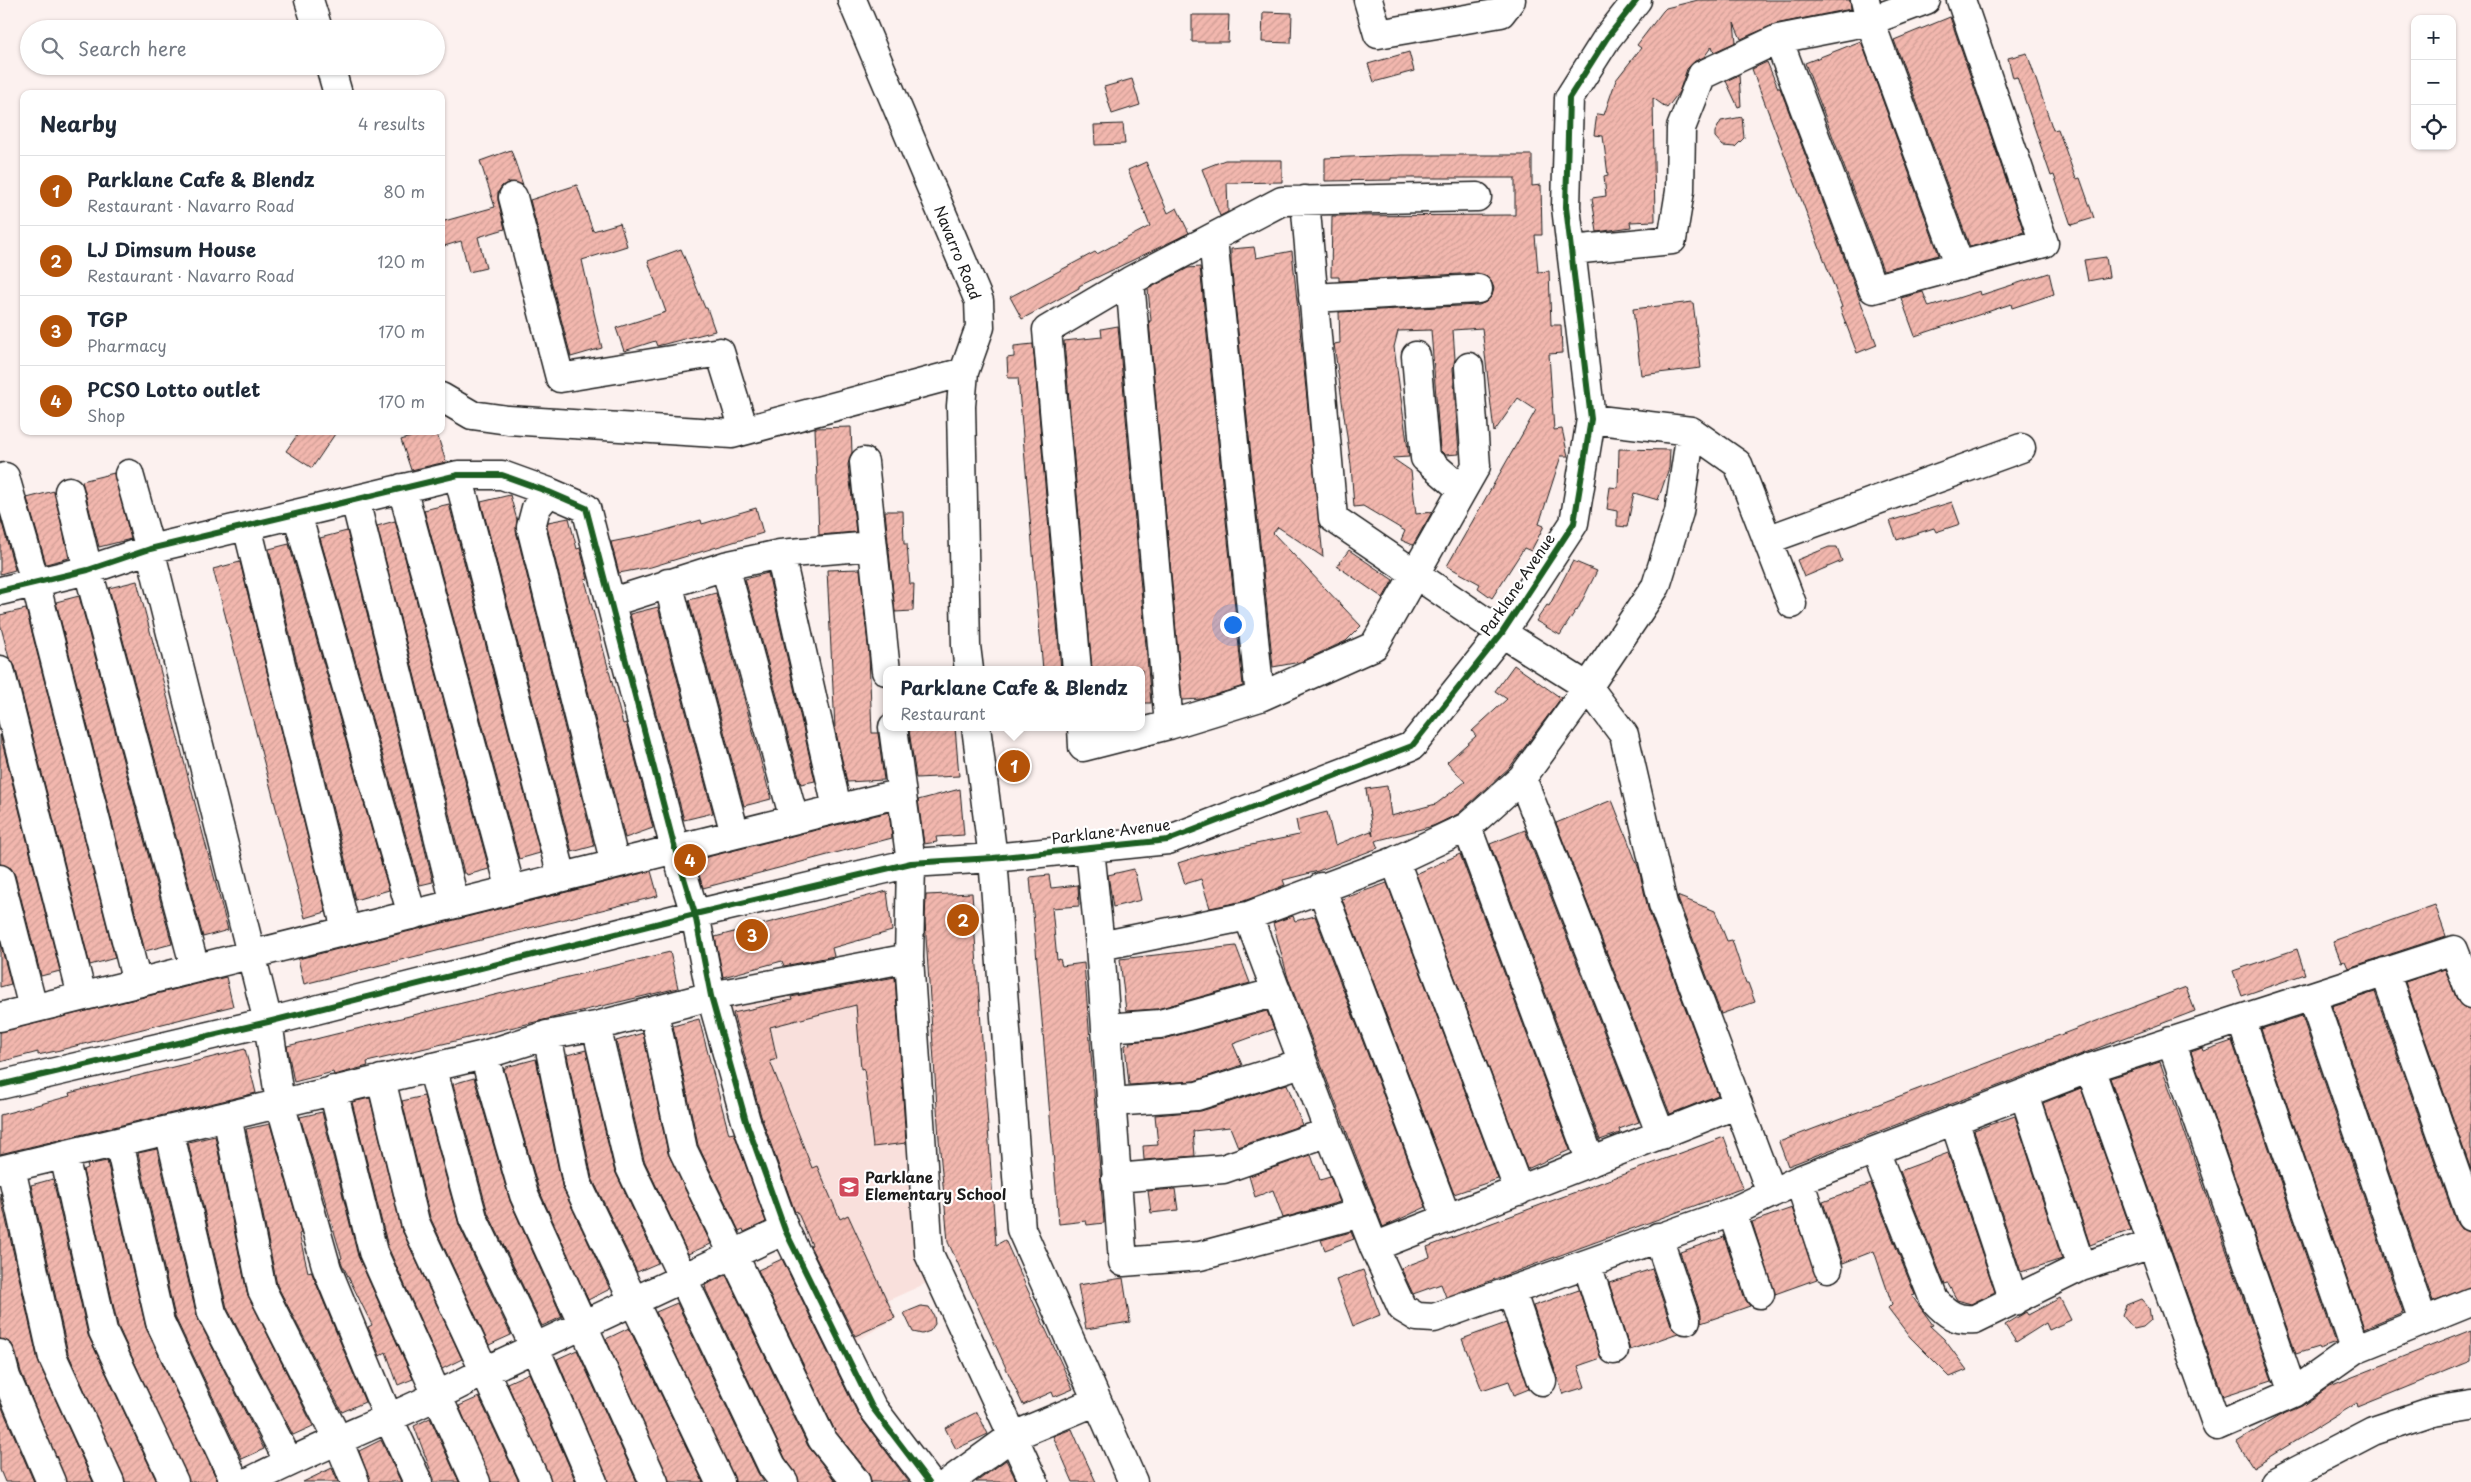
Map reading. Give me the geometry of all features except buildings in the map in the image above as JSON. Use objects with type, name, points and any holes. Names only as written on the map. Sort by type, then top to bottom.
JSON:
[{"type":"street","points":[[309,0],[315,20]]},
{"type":"street","name":"Navarro Road","points":[[852,0],[979,302],[980,327],[964,372],[961,406],[966,646],[968,666]]},
{"type":"street","points":[[1368,0],[1378,34],[1501,13],[1511,0]]},
{"type":"street","name":"Parklane Avenue","points":[[0,1085],[268,1022],[695,914],[911,863],[993,858],[1168,840],[1412,746],[1502,633],[1574,523],[1591,419],[1566,207],[1569,98],[1607,38],[1638,0]]},
{"type":"street","points":[[1572,250],[1672,240],[1680,191],[1681,128],[1702,75],[1778,39],[1867,10],[1926,0]]},
{"type":"street","points":[[1778,39],[1873,289],[2044,243],[1961,0]]},
{"type":"street","points":[[1867,10],[1960,266]]},
{"type":"street","points":[[333,75],[337,90]]},
{"type":"street","points":[[513,197],[560,378],[720,352],[744,430]]},
{"type":"street","points":[[1077,666],[1047,330],[1130,281],[1282,201],[1477,197]]},
{"type":"street","points":[[1305,200],[1333,518],[1502,633],[1588,687],[1624,735],[1663,904],[1771,1193]]},
{"type":"street","points":[[1213,239],[1260,697]]},
{"type":"street","points":[[1130,281],[1169,725]]},
{"type":"street","points":[[1313,298],[1478,289]]},
{"type":"street","points":[[1416,356],[1425,458],[1462,490]]},
{"type":"street","points":[[1082,731],[1084,747],[1169,725],[1260,697],[1374,646],[1476,466],[1469,367]]},
{"type":"street","points":[[445,400],[472,415],[508,420],[732,434],[964,372]]},
{"type":"street","points":[[1591,419],[1691,431],[1738,464],[1792,604]]},
{"type":"street","points":[[1100,946],[1248,916],[1395,861],[1467,827],[1522,778],[1588,687],[1656,586],[1679,512],[1691,431]]},
{"type":"street","points":[[1767,540],[2021,448]]},
{"type":"street","points":[[864,462],[885,666]]},
{"type":"street","points":[[129,474],[150,549],[268,1022],[280,1103],[327,1269],[388,1417],[418,1482]]},
{"type":"street","points":[[458,475],[562,877]]},
{"type":"street","points":[[0,591],[88,570],[150,549],[458,475],[502,475],[586,508],[675,849],[695,914],[711,996],[746,1121],[785,1230],[872,1407],[929,1482]]},
{"type":"street","points":[[5,477],[35,582],[138,982]]},
{"type":"street","points":[[402,488],[511,890]]},
{"type":"street","points":[[69,491],[88,570],[195,968]]},
{"type":"street","points":[[549,492],[536,508],[531,527],[615,864]]},
{"type":"street","points":[[355,500],[455,904]]},
{"type":"street","points":[[297,514],[412,914]]},
{"type":"street","points":[[247,526],[346,930]]},
{"type":"street","points":[[612,602],[725,566],[780,554],[872,546]]},
{"type":"street","points":[[780,554],[837,808]]},
{"type":"street","points":[[725,566],[794,819]]},
{"type":"street","points":[[668,583],[735,834]]},
{"type":"street","points":[[0,670],[82,996]]},
{"type":"street","points":[[893,731],[911,863],[909,958],[928,1254],[1011,1437],[1034,1482]]},
{"type":"street","points":[[977,731],[993,858],[1021,1229],[1133,1482]]},
{"type":"street","points":[[1522,778],[1661,1135]]},
{"type":"street","points":[[0,1017],[901,793]]},
{"type":"street","points":[[1467,827],[1591,1162]]},
{"type":"street","points":[[1090,849],[1100,946],[1123,1262],[1200,1256],[1361,1213]]},
{"type":"street","points":[[1395,861],[1519,1191]]},
{"type":"street","points":[[0,879],[34,1008]]},
{"type":"street","points":[[1322,887],[1447,1219]]},
{"type":"street","points":[[1248,916],[1302,1063],[1374,1248],[1402,1308],[1417,1317],[1434,1318],[1732,1212],[1799,1180],[2090,1068],[2454,950],[2471,994]]},
{"type":"street","points":[[110,1482],[53,1358],[5,1169],[484,1055],[547,1036],[654,1012],[711,996],[909,958]]},
{"type":"street","points":[[2385,972],[2471,1217]]},
{"type":"street","points":[[1106,1028],[1160,1024],[1277,992]]},
{"type":"street","points":[[2312,996],[2423,1321]]},
{"type":"street","points":[[654,1012],[683,1150],[822,1439],[856,1482]]},
{"type":"street","points":[[2241,1019],[2355,1349]]},
{"type":"street","points":[[596,1026],[629,1165],[772,1466],[784,1482]]},
{"type":"street","points":[[547,1036],[576,1183],[720,1482]]},
{"type":"street","points":[[2171,1041],[2293,1393]]},
{"type":"street","points":[[484,1055],[524,1195],[654,1482]]},
{"type":"street","points":[[1111,1102],[1197,1096],[1302,1063]]},
{"type":"street","points":[[432,1067],[473,1218],[535,1348],[593,1482]]},
{"type":"street","points":[[2090,1068],[2217,1426],[2293,1393],[2355,1349],[2471,1302]]},
{"type":"street","points":[[381,1079],[415,1222],[486,1371],[536,1482]]},
{"type":"street","points":[[333,1090],[373,1252],[476,1482]]},
{"type":"street","points":[[2024,1094],[2081,1267]]},
{"type":"street","points":[[1374,1248],[1738,1104]]},
{"type":"street","points":[[227,1116],[262,1290],[338,1440],[356,1482]]},
{"type":"street","points":[[1954,1120],[2014,1301]]},
{"type":"street","points":[[169,1130],[212,1313],[288,1462]]},
{"type":"street","points":[[1116,1178],[1223,1169],[1329,1132]]},
{"type":"street","points":[[119,1142],[160,1322],[235,1482]]},
{"type":"street","points":[[1875,1151],[1934,1300],[1946,1314],[1962,1320],[1975,1319],[2081,1267],[2152,1244]]},
{"type":"street","points":[[64,1155],[103,1331],[174,1482]]},
{"type":"street","points":[[1799,1180],[1828,1268]]},
{"type":"street","points":[[1732,1212],[1760,1294]]},
{"type":"street","points":[[249,1482],[288,1462],[388,1417],[438,1397],[486,1371],[785,1230]]},
{"type":"street","points":[[1658,1237],[1686,1320]]},
{"type":"street","points":[[1587,1264],[1614,1350]]},
{"type":"street","points":[[1511,1290],[1542,1381]]},
{"type":"street","points":[[0,1354],[6,1377],[51,1482]]},
{"type":"street","points":[[949,1482],[1011,1437],[1097,1401]]},
{"type":"street","points":[[2275,1482],[2374,1431],[2433,1411],[2470,1404]]},
{"type":"shaded area","name":"Parklane Elementary School","points":[[898,968],[929,1282],[889,1300],[896,1319],[853,1342],[755,1120],[721,1001]]},
{"type":"cycle path","points":[[0,1085],[268,1022],[695,914],[911,863],[993,858],[1168,840],[1412,746],[1502,633],[1574,523],[1591,419],[1566,207],[1569,98],[1607,38],[1637,0]]},
{"type":"cycle path","points":[[0,591],[88,570],[150,549],[458,475],[502,475],[586,508],[675,849],[695,914],[711,996],[746,1121],[785,1230],[872,1407],[929,1482]]},
{"type":"place","name":"Parklane Cafe & Blendz","points":[[1014,766]]},
{"type":"place","name":"PCSO Lotto outlet","points":[[690,860]]},
{"type":"place","name":"LJ Dimsum House","points":[[963,920]]},
{"type":"place","name":"TGP","points":[[752,935]]},
{"type":"place","name":"Parklane Elementary School","points":[[849,1187]]}]
